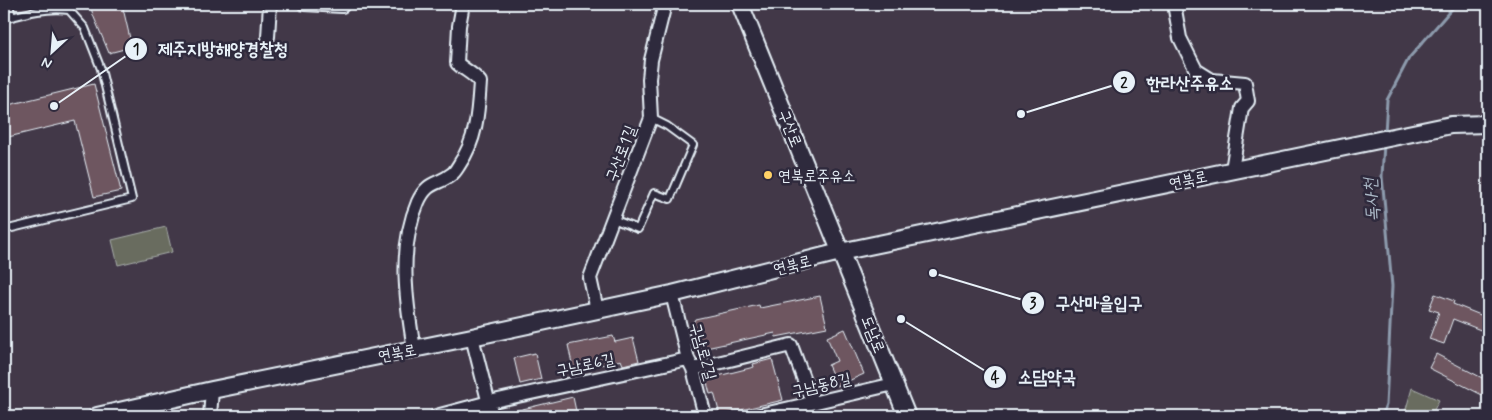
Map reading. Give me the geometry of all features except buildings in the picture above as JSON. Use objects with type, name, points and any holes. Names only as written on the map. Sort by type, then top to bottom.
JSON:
[{"type":"main road","name":"구산로","points":[[740,4],[840,252]]},
{"type":"main road","name":"연북로","points":[[97,416],[212,390],[672,294],[840,252],[1450,125],[1488,124]]},
{"type":"main road","name":"도남로","points":[[840,252],[907,416]]},
{"type":"street","points":[[268,37],[270,4]]},
{"type":"street","points":[[304,4],[342,6]]},
{"type":"street","points":[[414,349],[407,305],[406,264],[408,234],[418,202],[430,185],[453,174],[465,156],[474,134],[480,82],[474,74],[457,63],[456,55],[462,4]]},
{"type":"street","name":"구산로1길","points":[[597,310],[590,278],[651,118],[649,87],[651,60],[665,4]]},
{"type":"street","points":[[1174,4],[1180,38],[1196,70],[1212,80],[1246,83],[1248,101],[1242,108],[1232,170]]},
{"type":"street","name":"구남로2길","points":[[672,294],[705,416]]},
{"type":"street","points":[[472,337],[492,416]]},
{"type":"street","name":"구남로6길","points":[[436,416],[489,402],[791,345],[812,402]]},
{"type":"street","name":"구남동8길","points":[[756,416],[791,412],[812,402],[894,384]]},
{"type":"street","points":[[210,416],[212,390]]},
{"type":"lane","points":[[9,4],[12,17]]},
{"type":"lane","points":[[4,19],[40,10],[68,7],[85,28],[101,69],[132,199],[4,230]]},
{"type":"lane","points":[[613,219],[638,229],[654,193],[670,199],[692,145],[667,126],[651,118]]},
{"type":"green space","points":[[166,227],[172,252],[118,265],[112,240]]},
{"type":"green space","points":[[1412,388],[1439,400],[1431,416],[1404,416]]},
{"type":"waterway","name":"독사천","points":[[1385,133],[1387,100],[1409,58],[1456,4]]},
{"type":"waterway","name":"독사천","points":[[1382,416],[1386,405],[1392,286],[1382,176],[1384,144]]},
{"type":"place","name":"제주지방해양경찰청","points":[[54,106]]},
{"type":"place","name":"한라산주유소","points":[[1021,114]]},
{"type":"place","name":"연북로주유소","points":[[768,175]]},
{"type":"place","name":"구산마을입구","points":[[933,273]]},
{"type":"place","name":"소담약국","points":[[901,319]]}]
